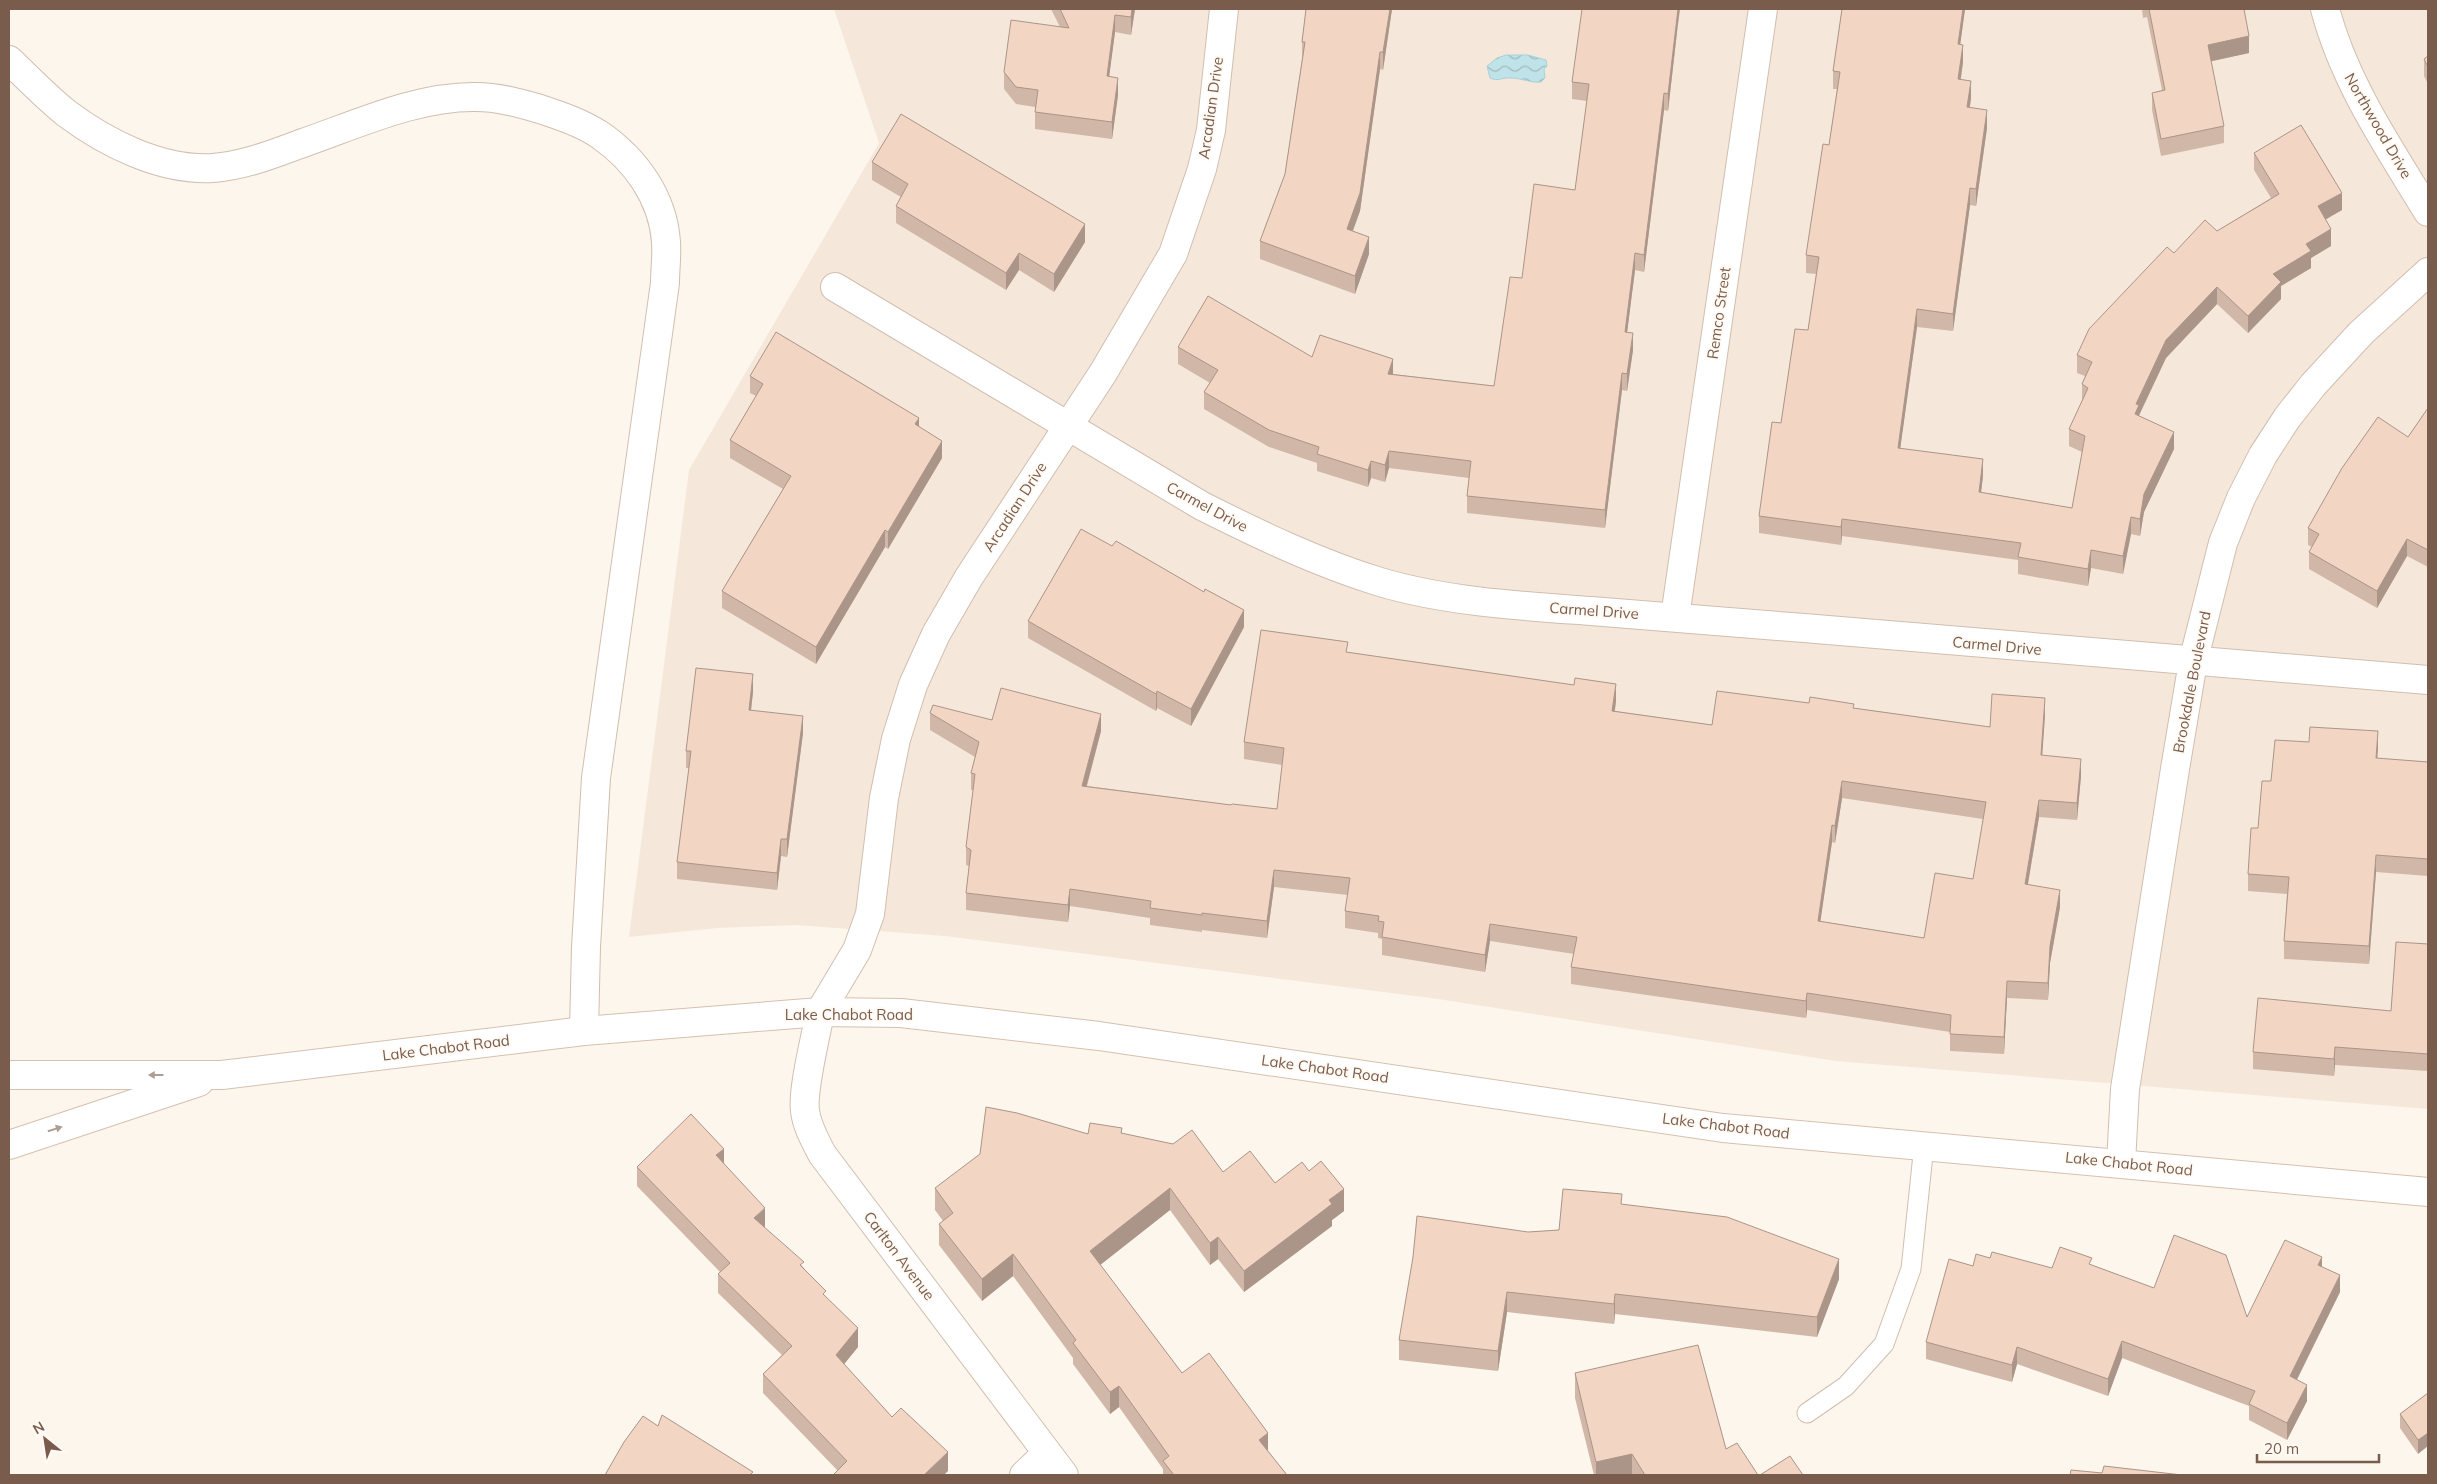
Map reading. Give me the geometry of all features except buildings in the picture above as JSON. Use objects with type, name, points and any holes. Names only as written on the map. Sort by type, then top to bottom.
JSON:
[{"type":"street","name":"Arcadian Drive","points":[[820,1012],[857,950],[870,914],[884,798],[896,739],[913,685],[936,634],[969,577],[1068,427],[1139,314],[1173,254],[1202,169],[1211,130],[1224,9]]},
{"type":"street","name":"Remco Street","points":[[1675,616],[1763,9]]},
{"type":"street","name":"Northwood Drive","points":[[2325,9],[2345,68],[2366,110],[2428,212]]},
{"type":"street","points":[[9,60],[65,112],[97,133],[141,155],[176,164],[213,168],[261,158],[395,110],[440,100],[476,97],[513,101],[562,116],[590,129],[620,149],[643,177],[658,204],[666,242],[665,283],[596,778],[586,947],[584,1031]]},
{"type":"street","name":"Brookdale Boulevard","points":[[2121,1163],[2125,1089],[2193,662],[2223,543],[2241,498],[2263,454],[2287,418],[2314,384],[2361,333],[2428,272]]},
{"type":"street","name":"Carmel Drive","points":[[835,287],[1202,506],[1313,559],[1382,583],[1430,593],[1519,605],[1675,616],[2193,662],[2428,680]]},
{"type":"street","name":"Lake Chabot Road","points":[[9,1075],[222,1075],[584,1031],[820,1012],[901,1013],[1089,1035],[1724,1128],[2428,1192]]},
{"type":"street","name":"Carlton Avenue","points":[[820,1012],[804,1096],[808,1124],[814,1140],[822,1154],[1064,1475]]},
{"type":"street","name":"Lake Chabot Road","points":[[9,1145],[222,1075]]},
{"type":"street","points":[[1024,1475],[1047,1452]]},
{"type":"lane","points":[[1807,1413],[1846,1386],[1884,1344],[1912,1269],[1924,1145]]},
{"type":"shaded area","points":[[834,9],[2428,9],[2428,1109],[1836,1061],[1438,999],[945,936],[796,925],[718,928],[629,937],[689,470],[879,143]]},
{"type":"water","points":[[1506,55],[1528,55],[1546,60],[1545,78],[1541,82],[1537,82],[1515,78],[1496,80],[1490,78],[1487,66],[1497,58]]}]
